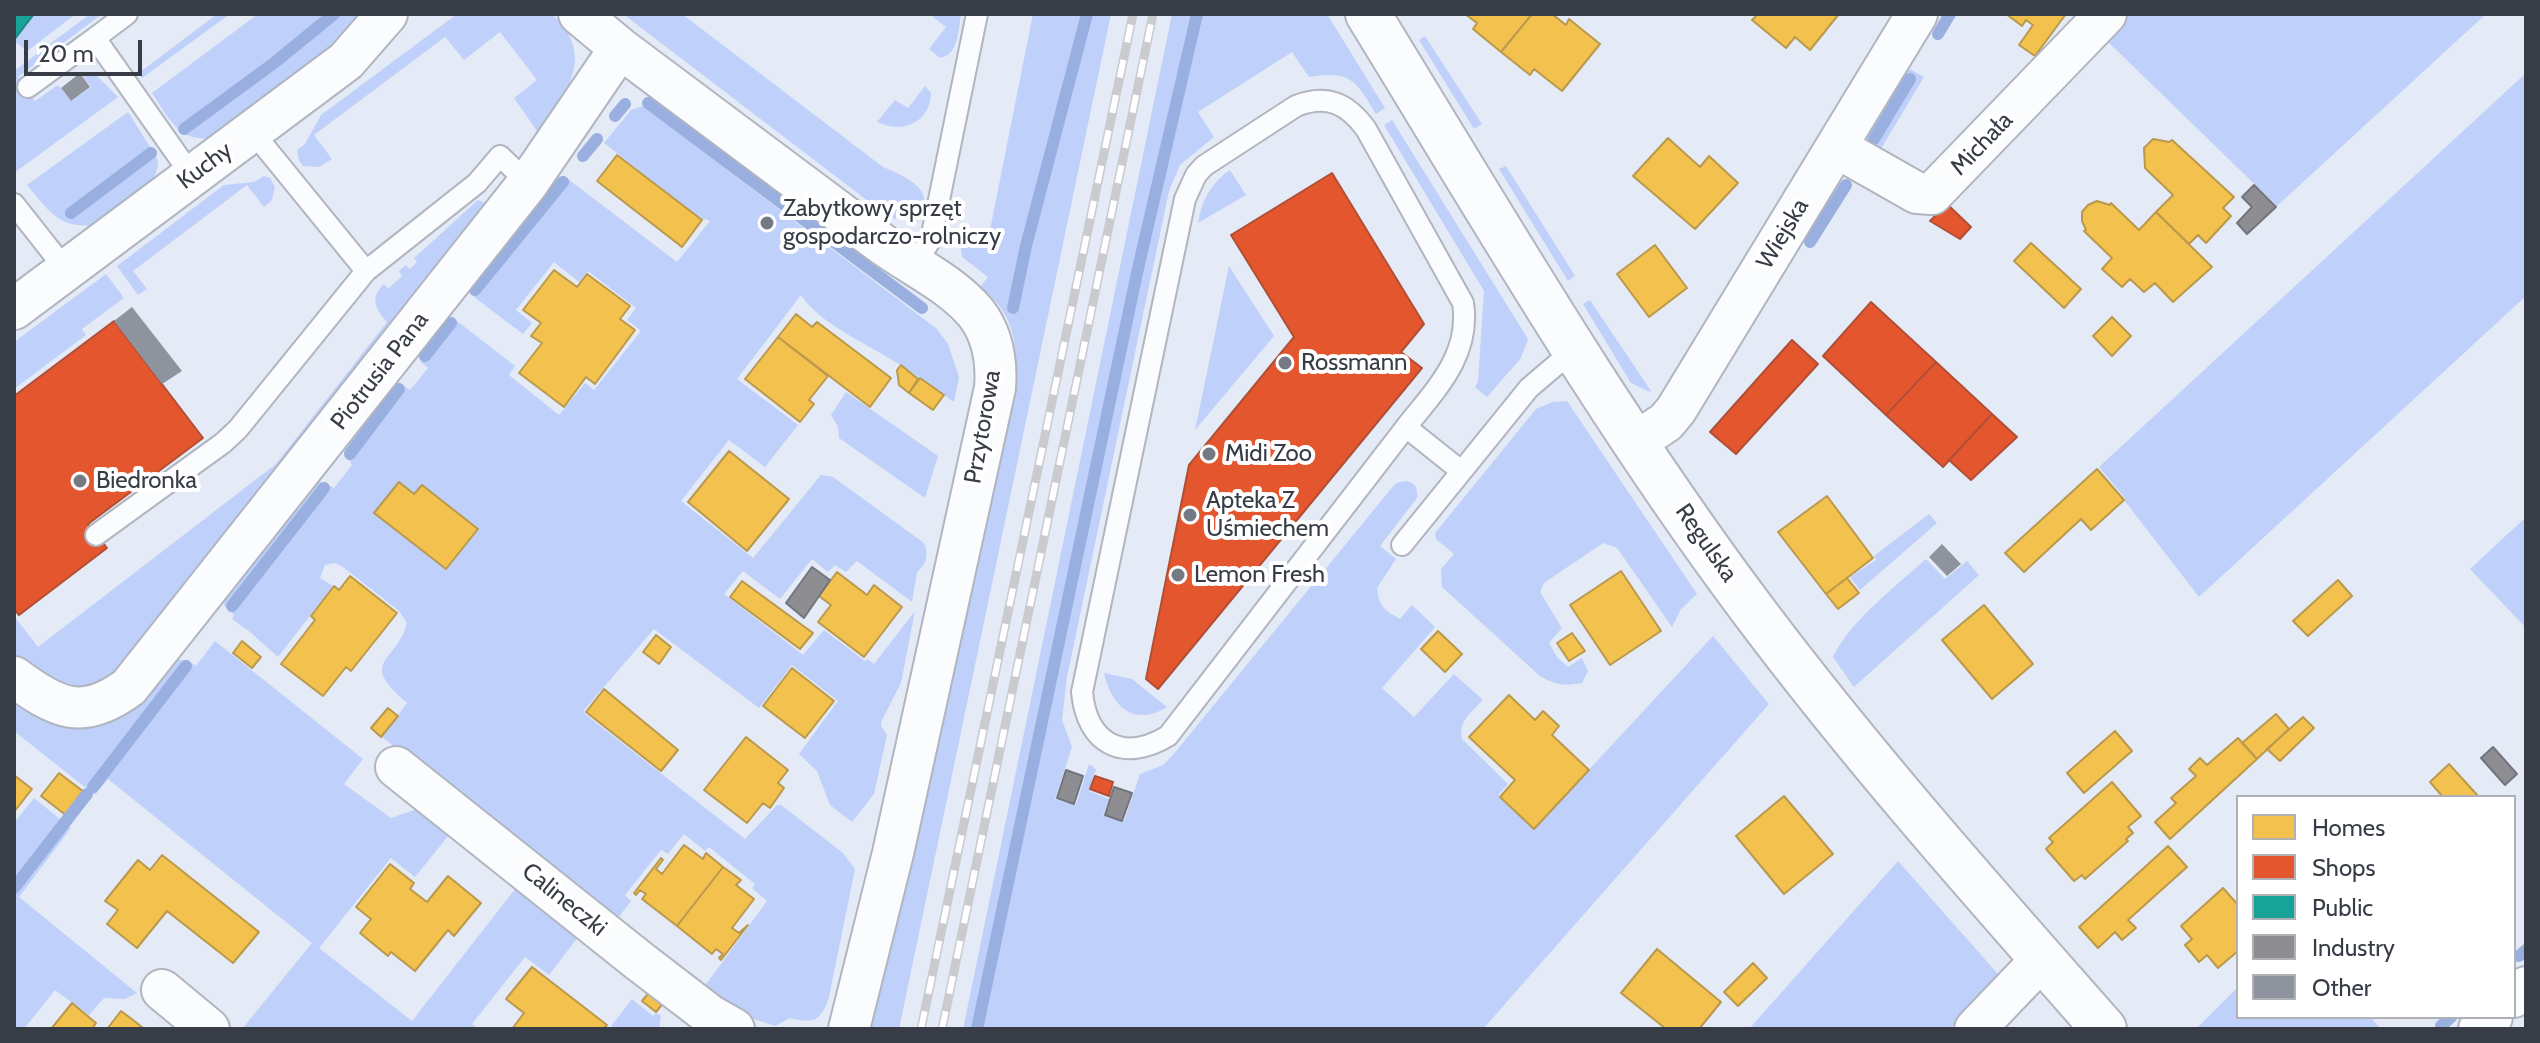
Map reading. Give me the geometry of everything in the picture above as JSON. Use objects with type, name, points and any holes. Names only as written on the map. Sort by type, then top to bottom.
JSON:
[{"type":"street","name":"Kuchy","points":[[14,309],[346,61],[387,14]]},
{"type":"street","name":"Przytorowa","points":[[579,14],[880,243],[961,298],[978,317],[992,344],[996,375],[895,841],[849,1029]]},
{"type":"street","name":"Regulska","points":[[1368,14],[1636,442],[1754,611],[1917,816],[2104,1029]]},
{"type":"street","name":"Wiejska","points":[[1636,442],[1666,422],[1676,410],[1917,14]]},
{"type":"street","name":"Michała","points":[[1836,147],[1918,193],[1932,194],[2106,14]]},
{"type":"street","name":"Piotrusia Pana","points":[[14,677],[46,700],[75,708],[101,705],[129,687],[528,183],[620,48]]},
{"type":"street","name":"Calineczki","points":[[396,767],[638,960],[711,1016],[734,1029]]},
{"type":"street","points":[[1975,1029],[2042,959]]},
{"type":"street","points":[[162,990],[209,1029]]},
{"type":"lane","points":[[28,87],[127,14]]},
{"type":"lane","points":[[915,265],[931,239],[977,14]]},
{"type":"lane","points":[[95,38],[192,176]]},
{"type":"lane","points":[[1331,100],[1341,104],[1361,121],[1463,303],[1465,325],[1457,359],[1406,427],[1168,736],[1153,745],[1125,749],[1098,735],[1084,710],[1082,692],[1185,199],[1196,175],[1214,158],[1296,106],[1310,101],[1331,100]]},
{"type":"lane","points":[[252,131],[366,271]]},
{"type":"lane","points":[[96,535],[231,436],[366,271],[477,183],[500,156],[528,183]]},
{"type":"lane","points":[[14,204],[66,270]]},
{"type":"lane","points":[[1402,545],[1529,388],[1578,351]]},
{"type":"lane","points":[[1406,427],[1461,471]]},
{"type":"shaded area","points":[[35,14],[76,14],[27,51],[14,41]]},
{"type":"shaded area","points":[[90,14],[102,14],[18,77],[35,101],[58,85],[71,101],[91,87],[80,72],[97,76],[118,97],[14,173],[14,71]]},
{"type":"shaded area","points":[[217,14],[230,14],[142,78],[139,73]]},
{"type":"shaded area","points":[[258,14],[364,14],[344,38],[213,137],[192,137],[183,133],[152,93]]},
{"type":"shaded area","points":[[457,14],[552,14],[566,30],[575,60],[572,75],[567,89],[539,134],[514,98],[537,80],[500,32],[464,60],[445,37],[314,135],[332,159],[319,167],[303,166],[297,150],[305,144],[321,115]]},
{"type":"shaded area","points":[[623,14],[682,14],[883,167],[918,187],[925,203],[916,224],[907,214],[895,219],[885,214]]},
{"type":"shaded area","points":[[936,14],[961,14],[954,47],[940,58],[929,49],[946,27],[933,17]]},
{"type":"shaded area","points":[[1033,14],[1111,14],[899,1029],[869,1029],[1011,406],[1016,362],[1008,321],[997,303],[980,287],[988,277],[962,257],[960,241],[987,245]]},
{"type":"shaded area","points":[[1172,14],[1327,14],[1385,108],[1376,114],[1357,86],[1343,77],[1309,77],[1292,52],[1198,112],[1214,137],[1180,165],[1169,191],[1067,677],[1062,720],[1072,747],[1055,799],[1076,805],[1089,764],[1096,769],[1089,791],[1109,799],[1103,815],[1124,821],[1140,774],[1163,765],[1172,756],[1395,484],[1404,481],[1414,485],[1417,498],[1380,546],[1396,559],[1377,588],[1378,594],[1383,607],[1400,619],[1412,605],[1435,627],[1382,688],[1414,717],[1454,674],[1483,700],[1464,722],[1462,739],[1508,784],[1498,795],[1534,829],[1713,636],[1769,704],[1483,1029],[963,1029]]},
{"type":"shaded area","points":[[2126,14],[2486,14],[2277,206],[2104,38]]},
{"type":"shaded area","points":[[1425,36],[1482,124],[1474,129],[1419,40]]},
{"type":"shaded area","points":[[1910,69],[1924,77],[1876,157],[1864,140],[1863,133],[1901,71]]},
{"type":"shaded area","points":[[2526,73],[2526,296],[2199,597],[2099,467]]},
{"type":"shaded area","points":[[925,86],[931,93],[926,112],[920,119],[896,127],[877,122],[895,100],[908,108]]},
{"type":"shaded area","points":[[643,106],[937,329],[948,344],[959,377],[954,402],[891,359],[834,326],[801,295],[737,379],[798,425],[765,467],[729,440],[681,501],[753,558],[821,475],[833,477],[924,543],[926,559],[917,572],[912,602],[857,561],[846,572],[835,565],[828,572],[812,559],[780,599],[743,571],[724,594],[803,655],[824,630],[865,661],[867,659],[874,664],[915,611],[901,683],[882,720],[881,726],[887,735],[874,794],[852,822],[830,805],[817,771],[799,754],[838,701],[792,665],[759,708],[654,629],[584,710],[585,714],[745,839],[777,805],[781,805],[843,853],[855,869],[829,997],[823,1011],[816,1019],[805,1021],[790,1018],[775,1026],[730,1011],[702,990],[767,901],[752,888],[755,884],[709,847],[705,851],[684,834],[668,854],[661,850],[625,895],[631,901],[615,922],[382,737],[407,703],[392,689],[382,670],[407,623],[399,611],[343,567],[335,563],[325,565],[320,578],[333,586],[278,657],[232,619],[234,615],[224,605],[223,597],[312,482],[319,481],[334,488],[352,465],[342,448],[394,383],[410,390],[428,368],[421,362],[418,349],[445,317],[457,321],[515,366],[509,375],[559,415],[585,383],[594,390],[641,331],[627,320],[636,308],[588,271],[579,282],[554,262],[516,310],[532,323],[523,334],[474,297],[469,288],[554,175],[568,179],[677,262],[710,221],[702,220],[604,143],[631,110]]},
{"type":"shaded area","points":[[128,112],[157,158],[158,167],[152,183],[88,229],[87,225],[60,219],[27,185]]},
{"type":"shaded area","points":[[1392,120],[1528,339],[1521,358],[1487,397],[1475,387],[1478,381],[1484,291],[1384,125]]},
{"type":"shaded area","points":[[1506,166],[1575,276],[1568,281],[1499,169]]},
{"type":"shaded area","points":[[1230,170],[1246,195],[1198,223],[1208,193]]},
{"type":"shaded area","points":[[264,176],[270,178],[275,187],[272,200],[264,207],[247,185],[133,271],[147,289],[138,295],[117,266],[224,185],[254,182]]},
{"type":"shaded area","points":[[478,200],[487,204],[122,673],[96,690],[60,688],[14,659],[14,616],[38,647],[276,464],[387,322],[376,304],[379,289],[384,284],[388,289],[402,276],[399,271],[406,265],[410,269],[417,262],[414,258]]},
{"type":"shaded area","points":[[1229,266],[1274,336],[1195,430]]},
{"type":"shaded area","points":[[106,274],[124,298],[82,329],[86,335],[14,389],[14,342]]},
{"type":"shaded area","points":[[1590,300],[1650,392],[1631,383],[1583,304]]},
{"type":"shaded area","points":[[846,392],[938,456],[925,498],[839,438],[838,427],[831,415]]},
{"type":"shaded area","points":[[1567,401],[1697,594],[1681,609],[1672,627],[1617,548],[1603,543],[1544,583],[1540,592],[1562,628],[1549,643],[1557,657],[1568,667],[1582,658],[1588,671],[1582,683],[1565,684],[1540,676],[1442,587],[1441,569],[1454,554],[1436,539],[1435,533],[1536,409],[1552,402]]},
{"type":"shaded area","points":[[1929,514],[1937,523],[1860,590],[1850,577],[1876,560],[1874,556]]},
{"type":"shaded area","points":[[2526,517],[2526,628],[2470,569]]},
{"type":"shaded area","points":[[1926,559],[1945,579],[1967,561],[1979,575],[1854,687],[1833,657],[1862,617]]},
{"type":"shaded area","points":[[215,641],[363,759],[344,784],[391,818],[423,807],[453,830],[415,877],[391,858],[319,948],[412,1021],[519,884],[581,933],[549,975],[525,957],[472,1024],[478,1029],[242,1029],[312,943],[108,779],[95,795],[14,731],[14,696],[37,712],[174,659],[196,666]]},
{"type":"shaded area","points":[[1104,673],[1132,679],[1167,707],[1144,715],[1125,710],[1112,695]]},
{"type":"shaded area","points":[[34,798],[71,828],[19,897],[137,993],[125,999],[104,998],[89,1015],[55,990],[24,1029],[14,1029],[14,823]]},
{"type":"shaded area","points":[[1898,861],[1998,974],[1950,1029],[1749,1029]]},
{"type":"shaded area","points":[[2236,989],[2236,1019],[2372,1019],[2381,1029],[2196,1029]]},
{"type":"shaded area","points":[[632,999],[653,1016],[656,1013],[661,1016],[659,1029],[609,1029]]},
{"type":"building: Homes","points":[[1465,14],[1532,14],[1501,52],[1473,29],[1477,23]]},
{"type":"building: Homes","points":[[1532,14],[1552,14],[1566,25],[1569,19],[1600,44],[1562,91],[1534,69],[1530,75],[1501,52]]},
{"type":"building: Homes","points":[[1758,14],[1839,14],[1810,50],[1795,37],[1786,48],[1752,20]]},
{"type":"building: Homes","points":[[2006,14],[2066,14],[2035,56],[2019,45],[2033,25],[2026,20],[2022,26]]},
{"type":"building: Homes","points":[[1668,138],[1700,167],[1709,156],[1738,183],[1695,229],[1633,176]]},
{"type":"building: Homes","points":[[2153,139],[2172,140],[2234,197],[2223,208],[2231,216],[2206,243],[2198,235],[2189,244],[2156,212],[2173,195],[2145,168],[2144,148]]},
{"type":"building: Homes","points":[[617,155],[702,220],[682,247],[597,181]]},
{"type":"building: Homes","points":[[2097,201],[2111,203],[2139,230],[2156,212],[2212,267],[2173,302],[2155,283],[2144,292],[2130,279],[2122,287],[2102,269],[2112,258],[2084,231],[2082,212]]},
{"type":"building: Homes","points":[[2031,243],[2081,289],[2064,308],[2014,261]]},
{"type":"building: Homes","points":[[1655,245],[1687,288],[1649,317],[1617,274]]},
{"type":"building: Homes","points":[[554,270],[577,287],[587,274],[630,306],[620,319],[635,330],[595,384],[586,377],[564,407],[519,373],[542,343],[531,336],[541,323],[523,310]]},
{"type":"building: Homes","points":[[796,314],[812,327],[817,322],[891,378],[870,407],[778,337]]},
{"type":"building: Homes","points":[[2112,317],[2131,336],[2112,356],[2093,336]]},
{"type":"building: Homes","points":[[778,337],[828,376],[809,400],[814,404],[800,422],[745,379]]},
{"type":"building: Homes","points":[[901,365],[918,379],[909,393],[899,385],[897,370]]},
{"type":"building: Homes","points":[[920,378],[944,395],[933,410],[909,393]]},
{"type":"building: Homes","points":[[729,451],[789,499],[747,551],[688,502]]},
{"type":"building: Homes","points":[[2097,469],[2124,500],[2091,530],[2081,519],[2024,572],[2005,553]]},
{"type":"building: Homes","points":[[399,482],[414,494],[422,485],[478,529],[446,569],[374,513]]},
{"type":"building: Homes","points":[[1827,496],[1873,558],[1826,594],[1778,532]]},
{"type":"building: Homes","points":[[1621,571],[1661,631],[1610,665],[1570,605]]},
{"type":"building: Homes","points":[[837,572],[867,595],[874,585],[902,607],[864,657],[818,622],[831,605],[819,596]]},
{"type":"building: Homes","points":[[350,576],[397,613],[351,671],[346,667],[323,696],[281,664],[315,620],[311,616],[334,586],[339,590]]},
{"type":"building: Homes","points":[[1847,578],[1859,593],[1838,609],[1826,594]]},
{"type":"building: Homes","points":[[2338,580],[2352,596],[2308,636],[2293,621]]},
{"type":"building: Homes","points":[[742,581],[813,633],[800,649],[730,597]]},
{"type":"building: Homes","points":[[1984,605],[2033,664],[1992,699],[1942,640]]},
{"type":"building: Homes","points":[[1438,631],[1462,654],[1445,672],[1421,649]]},
{"type":"building: Homes","points":[[1572,633],[1585,651],[1569,661],[1557,643]]},
{"type":"building: Homes","points":[[656,635],[671,647],[659,664],[643,652]]},
{"type":"building: Homes","points":[[242,641],[261,657],[252,668],[233,653]]},
{"type":"building: Homes","points":[[792,668],[834,701],[805,738],[763,706]]},
{"type":"building: Homes","points":[[604,689],[678,750],[661,771],[586,712]]},
{"type":"building: Homes","points":[[1509,695],[1535,720],[1543,711],[1559,726],[1552,735],[1589,770],[1534,829],[1500,797],[1515,780],[1469,737]]},
{"type":"building: Homes","points":[[388,708],[398,716],[381,737],[371,728]]},
{"type":"building: Homes","points":[[2276,714],[2289,729],[2257,759],[2242,743]]},
{"type":"building: Homes","points":[[2303,717],[2314,728],[2280,761],[2267,749]]},
{"type":"building: Homes","points":[[2115,731],[2132,751],[2084,793],[2067,773]]},
{"type":"building: Homes","points":[[746,737],[788,770],[778,783],[784,788],[770,808],[763,803],[747,823],[704,790]]},
{"type":"building: Homes","points":[[2238,738],[2257,759],[2170,839],[2155,822],[2176,803],[2171,798],[2196,776],[2189,769],[2200,758],[2207,765]]},
{"type":"building: Homes","points":[[2449,764],[2477,795],[2441,795],[2430,782]]},
{"type":"building: Homes","points":[[59,773],[84,792],[67,816],[41,796]]},
{"type":"building: Homes","points":[[14,775],[32,789],[14,812]]},
{"type":"building: Homes","points":[[2112,782],[2141,816],[2128,827],[2133,833],[2126,839],[2128,841],[2085,879],[2082,875],[2074,881],[2046,849],[2053,842],[2049,838]]},
{"type":"building: Homes","points":[[1784,796],[1833,854],[1784,894],[1736,836]]},
{"type":"building: Homes","points":[[684,845],[703,859],[706,853],[723,867],[677,926],[642,899],[646,894],[640,890],[636,895],[634,893],[661,858],[663,860],[656,869],[662,874]]},
{"type":"building: Homes","points":[[2168,846],[2187,867],[2128,920],[2136,928],[2122,940],[2115,932],[2098,948],[2079,927]]},
{"type":"building: Homes","points":[[162,855],[259,932],[233,963],[167,911],[137,948],[107,924],[118,910],[105,901],[138,860],[150,870]]},
{"type":"building: Homes","points":[[390,864],[414,883],[410,889],[427,902],[448,876],[481,903],[454,936],[448,930],[415,971],[391,952],[388,956],[360,933],[371,919],[356,907]]},
{"type":"building: Homes","points":[[723,867],[741,880],[736,885],[754,899],[732,928],[739,933],[748,925],[721,960],[719,958],[723,954],[716,949],[712,954],[677,926]]},
{"type":"building: Homes","points":[[2223,888],[2236,903],[2236,953],[2218,968],[2207,955],[2199,962],[2185,945],[2192,939],[2181,926]]},
{"type":"building: Homes","points":[[1657,949],[1721,1002],[1699,1029],[1666,1029],[1621,993]]},
{"type":"building: Homes","points":[[1753,963],[1767,978],[1738,1006],[1724,992]]},
{"type":"building: Homes","points":[[532,967],[607,1025],[603,1029],[512,1029],[524,1013],[506,999]]},
{"type":"building: Homes","points":[[651,990],[665,1001],[656,1012],[642,1001]]},
{"type":"building: Homes","points":[[72,1003],[96,1023],[92,1029],[51,1029]]},
{"type":"building: Homes","points":[[121,1011],[137,1023],[144,1029],[107,1029]]},
{"type":"building: Shops","points":[[1332,173],[1424,324],[1401,352],[1422,368],[1158,689],[1146,679],[1189,465],[1294,337],[1231,235]]},
{"type":"building: Shops","points":[[1947,204],[1971,227],[1960,239],[1930,221]]},
{"type":"building: Shops","points":[[1871,302],[1936,362],[1886,415],[1823,356]]},
{"type":"building: Shops","name":"Biedronka","points":[[114,321],[203,438],[88,524],[107,548],[19,615],[14,609],[14,396]]},
{"type":"building: Shops","points":[[1792,340],[1818,364],[1736,454],[1710,432]]},
{"type":"building: Shops","points":[[1936,362],[1992,414],[1943,467],[1886,415]]},
{"type":"building: Shops","points":[[1992,414],[2017,437],[1971,480],[1949,460]]},
{"type":"building: Shops","points":[[1095,776],[1113,782],[1109,796],[1090,789]]},
{"type":"building: Public","points":[[14,14],[34,14],[14,40]]},
{"type":"building: Industry","points":[[2254,185],[2276,207],[2247,234],[2237,223],[2252,207],[2242,197]]},
{"type":"building: Industry","points":[[812,567],[830,580],[804,618],[786,603]]},
{"type":"building: Industry","points":[[2493,747],[2517,774],[2505,785],[2481,758]]},
{"type":"building: Industry","points":[[1066,770],[1083,776],[1074,804],[1057,798]]},
{"type":"building: Industry","points":[[1114,787],[1132,793],[1122,821],[1105,815]]},
{"type":"building: Other","points":[[80,73],[90,87],[71,101],[61,88]]},
{"type":"building: Other","points":[[132,307],[182,371],[162,384],[114,321]]},
{"type":"building: Other","points":[[1942,544],[1961,564],[1947,576],[1929,557]]},
{"type":"waterway","points":[[184,129],[334,14]]},
{"type":"waterway","points":[[1013,308],[1026,246],[1087,14]]},
{"type":"waterway","points":[[977,1029],[1137,273],[1197,14]]},
{"type":"waterway","points":[[1938,34],[1950,14]]},
{"type":"waterway","points":[[1874,139],[1910,79]]},
{"type":"waterway","points":[[648,103],[922,308]]},
{"type":"waterway","points":[[615,116],[625,104]]},
{"type":"waterway","points":[[583,156],[597,139]]},
{"type":"waterway","points":[[71,213],[151,153]]},
{"type":"waterway","points":[[475,290],[563,182]]},
{"type":"waterway","points":[[1810,242],[1846,185]]},
{"type":"waterway","points":[[425,356],[451,323]]},
{"type":"waterway","points":[[350,454],[399,389]]},
{"type":"waterway","points":[[232,606],[324,488]]},
{"type":"waterway","points":[[93,787],[186,666]]},
{"type":"waterway","points":[[14,888],[87,794]]},
{"type":"waterway","points":[[2519,956],[2526,950]]},
{"type":"waterway","points":[[2441,1026],[2449,1019]]},
{"type":"railway","points":[[921,1029],[1133,14]]},
{"type":"railway","points":[[942,1029],[1153,14]]},
{"type":"place","name":"Zabytkowy sprzęt gospodarczo-rolniczy","points":[[767,223]]},
{"type":"place","name":"Rossmann","points":[[1285,363]]},
{"type":"place","name":"Midi Zoo","points":[[1209,454]]},
{"type":"place","name":"Biedronka","points":[[80,481]]},
{"type":"place","name":"Apteka Z Uśmiechem","points":[[1190,515]]},
{"type":"place","name":"Lemon Fresh","points":[[1178,575]]}]
